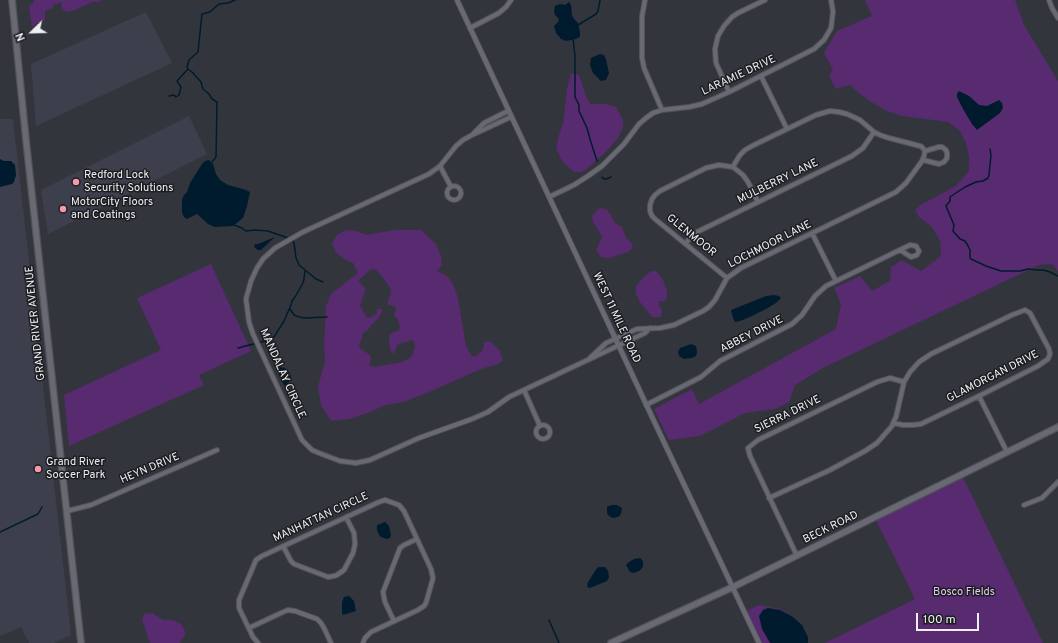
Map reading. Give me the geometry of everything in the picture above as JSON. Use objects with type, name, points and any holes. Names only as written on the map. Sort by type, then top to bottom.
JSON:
[{"type":"main road","name":"GRAND RIVER AVENUE","points":[[12,0],[81,643]]},
{"type":"main road","name":"BECK ROAD","points":[[611,643],[733,587],[1058,427]]},
{"type":"street","name":"WEST 11 MILE ROAD","points":[[457,0],[759,643]]},
{"type":"street","points":[[470,28],[499,13],[511,0]]},
{"type":"street","points":[[644,0],[642,16],[642,63],[662,110]]},
{"type":"street","points":[[729,92],[716,62],[715,49],[718,36],[732,17],[765,0]]},
{"type":"street","name":"LARAMIE DRIVE","points":[[549,197],[574,185],[598,169],[624,144],[636,128],[653,113],[662,110],[696,106],[713,100],[810,52],[821,44],[832,23],[833,9],[831,0]]},
{"type":"street","points":[[1049,0],[1058,18]]},
{"type":"street","points":[[761,76],[787,129]]},
{"type":"street","points":[[472,135],[484,123],[508,111]]},
{"type":"street","points":[[758,202],[746,178],[733,167],[737,159],[745,150],[816,115],[826,112],[835,111],[853,116],[874,132],[888,138],[920,146],[925,151],[939,146],[942,147],[946,150],[948,155],[944,162],[939,164],[923,160]]},
{"type":"street","name":"MANDALAY CIRCLE","points":[[511,117],[463,140],[456,146],[440,166],[429,174],[303,232],[275,248],[256,268],[246,299],[249,322],[253,334],[302,440],[312,450],[340,462],[356,463],[370,460],[419,438],[488,412],[509,397],[646,333],[650,328]]},
{"type":"street","name":"MULBERRY LANE","points":[[686,243],[697,232],[858,152],[867,143],[874,132]]},
{"type":"street","name":"LOCHMOOR LANE","points":[[587,361],[603,345],[639,328],[674,325],[706,309],[715,300],[727,278],[741,268],[896,192],[906,183],[923,160],[925,151]]},
{"type":"street","name":"GLENMOOR","points":[[727,278],[652,216],[650,208],[652,199],[655,194],[660,191],[709,167],[719,165],[733,167]]},
{"type":"street","points":[[440,166],[451,187]]},
{"type":"street","points":[[812,233],[836,281]]},
{"type":"street","name":"ABBEY DRIVE","points":[[646,405],[703,376],[715,364],[725,358],[792,324],[802,316],[816,294],[826,286],[900,250]]},
{"type":"street","name":"GLAMORGAN DRIVE","points":[[893,423],[903,426],[921,424],[1038,366],[1048,359],[1050,354],[1034,320],[1030,313],[1025,310],[931,354],[919,362],[904,382]]},
{"type":"street","name":"SIERRA DRIVE","points":[[797,556],[769,498],[750,456],[748,448],[751,444],[758,440],[877,382],[890,378],[904,382]]},
{"type":"street","points":[[769,498],[830,470],[877,443],[887,433],[896,417],[904,382]]},
{"type":"street","points":[[524,390],[540,426]]},
{"type":"street","points":[[979,396],[1007,452]]},
{"type":"street","name":"HEYN DRIVE","points":[[67,511],[90,505],[217,450]]},
{"type":"street","points":[[1024,504],[1042,498],[1058,482]]},
{"type":"street","name":"MANHATTAN CIRCLE","points":[[258,643],[253,637],[239,608],[239,600],[256,560],[283,546],[385,500],[395,503],[402,508],[431,569],[433,578],[426,603],[422,608],[371,632],[363,643]]},
{"type":"street","points":[[283,546],[294,564],[328,577],[337,575],[344,570],[353,553],[355,544],[354,533],[346,517]]},
{"type":"street","points":[[394,621],[385,602],[383,592],[400,548],[417,539]]},
{"type":"street","points":[[249,628],[288,610],[295,610],[317,619],[324,628],[331,643]]},
{"type":"shaded area","points":[[146,12],[172,63],[36,126],[31,64]]},
{"type":"shaded area","points":[[189,116],[207,154],[48,234],[41,190]]},
{"type":"shaded area","points":[[0,119],[13,119],[71,635],[54,643],[29,643],[21,627],[0,636]]},
{"type":"green space","points":[[34,0],[102,0],[92,2],[73,11],[66,12],[62,8],[61,2],[54,4],[52,8],[45,11],[44,21],[35,24],[32,27],[29,6],[34,2]]},
{"type":"green space","points":[[865,0],[1015,0],[1024,25],[1058,81],[1058,271],[1052,264],[1039,265],[823,368],[795,385],[789,402],[775,409],[745,413],[700,436],[669,440],[654,409],[692,389],[699,404],[836,329],[841,304],[834,288],[860,276],[872,291],[890,281],[891,267],[902,260],[921,271],[941,256],[940,241],[932,227],[919,217],[915,210],[922,204],[956,186],[969,171],[969,157],[966,143],[960,131],[948,122],[902,116],[887,111],[860,94],[850,85],[836,89],[829,75],[833,70],[824,53],[837,31],[872,16]]},
{"type":"green space","points":[[571,73],[579,75],[590,104],[606,104],[616,107],[623,120],[623,127],[618,138],[607,151],[583,172],[574,172],[563,162],[556,149],[563,124],[567,89]]},
{"type":"green space","points":[[602,208],[607,210],[614,222],[622,227],[626,238],[631,242],[633,248],[628,252],[609,258],[601,257],[596,250],[602,236],[593,222],[592,216],[598,209]]},
{"type":"green space","points":[[346,230],[356,231],[367,235],[394,230],[421,230],[436,244],[441,256],[442,265],[437,271],[446,275],[453,284],[458,298],[466,346],[472,356],[475,357],[483,350],[484,342],[491,342],[500,351],[503,361],[404,402],[386,405],[350,419],[331,421],[321,405],[318,388],[325,363],[324,344],[326,306],[331,294],[358,273],[353,263],[336,253],[332,243],[337,235]],"holes":[[[375,269],[390,288],[391,294],[387,303],[395,307],[396,309],[394,315],[400,326],[399,330],[390,334],[389,340],[391,352],[394,353],[397,345],[412,340],[414,341],[415,348],[411,357],[402,362],[373,367],[369,365],[371,359],[370,355],[360,348],[359,344],[362,334],[378,319],[383,310],[379,308],[374,316],[368,318],[366,317],[360,305],[365,288],[358,281],[370,270]]]},
{"type":"green space","points":[[211,264],[251,351],[199,375],[204,385],[69,446],[64,395],[161,350],[137,298]]},
{"type":"green space","points":[[651,271],[656,271],[663,280],[667,291],[665,301],[660,301],[658,304],[662,310],[661,317],[652,317],[640,302],[636,294],[636,286]]},
{"type":"green space","name":"Bosco Fields","points":[[962,475],[1043,643],[825,643],[915,599],[875,518]]},
{"type":"green space","points":[[759,605],[779,609],[787,613],[807,643],[761,643],[746,611]]},
{"type":"green space","points":[[152,613],[163,620],[173,620],[181,624],[186,633],[180,643],[150,643],[142,619],[144,614]]},
{"type":"water","points":[[569,2],[571,5],[572,15],[578,23],[580,37],[566,41],[561,39],[556,33],[554,26],[559,21],[554,11],[555,6],[560,4],[565,5]]},
{"type":"water","points":[[600,54],[604,55],[606,59],[609,73],[606,80],[601,81],[593,73],[590,65],[591,58]]},
{"type":"water","points":[[959,91],[969,96],[979,105],[987,106],[999,100],[1002,103],[1003,108],[1000,113],[977,130],[957,97]]},
{"type":"water","points":[[0,159],[4,161],[11,161],[15,165],[16,175],[12,184],[0,187]]},
{"type":"water","points":[[209,160],[213,164],[216,174],[220,180],[228,185],[250,192],[243,218],[233,226],[215,227],[208,224],[197,214],[187,219],[182,213],[182,199],[187,192],[190,183],[202,164]]},
{"type":"water","points":[[275,237],[261,250],[258,250],[254,246],[255,244]]},
{"type":"water","points":[[774,295],[781,298],[776,303],[750,317],[735,322],[731,310],[766,296]]},
{"type":"water","points":[[691,344],[696,346],[696,356],[684,359],[679,356],[678,352],[680,348]]},
{"type":"water","points":[[280,367],[285,368],[291,377],[287,385],[284,385],[277,371]]},
{"type":"water","points":[[617,505],[622,508],[621,514],[618,517],[613,518],[607,513],[607,507]]},
{"type":"water","points":[[385,522],[389,526],[391,535],[390,538],[387,539],[381,537],[377,530],[377,525]]},
{"type":"water","points":[[640,558],[643,561],[643,567],[634,573],[630,572],[626,565],[634,559]]},
{"type":"water","points":[[599,567],[605,567],[608,571],[609,577],[607,581],[590,588],[587,587],[588,582]]},
{"type":"water","points":[[349,596],[354,601],[356,611],[343,615],[342,602],[344,597]]},
{"type":"water","points":[[768,608],[780,610],[793,617],[802,625],[808,637],[808,643],[770,643],[762,629],[759,616],[763,610]]},
{"type":"waterway","points":[[169,96],[174,95],[176,97],[179,95],[181,87],[177,81],[188,69],[187,67],[189,60],[198,52],[202,14],[210,12],[219,4],[228,3],[235,0]]},
{"type":"waterway","points":[[578,25],[596,14],[600,0]]},
{"type":"waterway","points":[[573,38],[575,56],[575,97],[579,105],[579,111],[587,128],[597,161]]},
{"type":"waterway","points":[[188,69],[201,82],[203,89],[212,99],[217,102],[216,157],[212,162]]},
{"type":"waterway","points":[[990,149],[991,155],[988,178],[965,187],[950,197],[950,201],[946,206],[954,225],[953,231],[967,244],[970,250],[970,258],[986,266],[1001,271],[1020,271],[1028,269],[1043,270],[1058,276]]},
{"type":"waterway","points":[[602,177],[604,179],[611,177]]},
{"type":"waterway","points":[[234,225],[246,231],[268,231],[291,239],[294,243],[296,258],[299,265],[316,279],[323,282]]},
{"type":"waterway","points":[[238,348],[269,340],[274,337],[284,321],[292,301],[303,283],[305,270]]},
{"type":"waterway","points":[[290,309],[294,315],[299,317],[327,317]]},
{"type":"waterway","points":[[0,532],[38,514],[42,507]]},
{"type":"waterway","points":[[549,620],[559,643]]},
{"type":"place","name":"Redford Lock Security Solutions","points":[[76,182]]},
{"type":"place","name":"MotorCity Floors and Coatings","points":[[63,209]]},
{"type":"place","name":"Grand River Soccer Park","points":[[38,469]]}]
